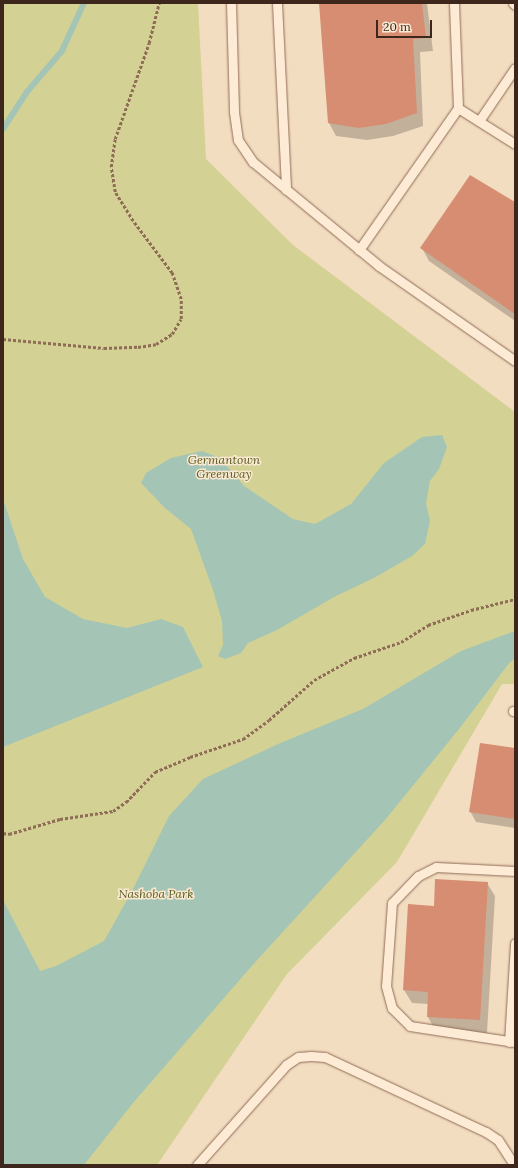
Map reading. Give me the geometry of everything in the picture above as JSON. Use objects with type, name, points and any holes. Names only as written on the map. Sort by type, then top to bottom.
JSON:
[{"type":"lane","points":[[231,3],[234,112],[238,140],[253,162],[379,266],[515,361]]},
{"type":"lane","points":[[277,3],[286,190]]},
{"type":"lane","points":[[359,250],[458,108],[454,3]]},
{"type":"lane","points":[[479,122],[515,68]]},
{"type":"lane","points":[[458,108],[515,144]]},
{"type":"lane","points":[[515,871],[436,867],[418,876],[392,904],[386,986],[392,1008],[410,1026],[512,1042],[515,943]]},
{"type":"lane","points":[[197,1165],[286,1065],[298,1057],[311,1056],[325,1057],[486,1132],[498,1140],[514,1165]]},
{"type":"path","points":[[3,339],[104,348],[138,347],[156,344],[172,334],[181,319],[181,299],[172,274],[133,221],[115,192],[111,167],[115,139],[149,43],[159,3]]},
{"type":"path","points":[[3,833],[9,834],[60,819],[113,811],[126,802],[155,772],[190,757],[243,739],[269,720],[314,680],[354,658],[401,642],[428,625],[471,610],[515,599]]},
{"type":"green space","name":"Germantown Greenway","points":[[3,3],[198,3],[206,159],[293,245],[515,412],[515,684],[502,684],[397,862],[287,974],[157,1165],[3,1165]]},
{"type":"shaded area","points":[[442,435],[447,447],[439,469],[430,481],[426,503],[430,521],[425,544],[412,556],[374,578],[334,597],[277,630],[248,643],[241,653],[225,659],[218,656],[223,645],[222,621],[213,590],[191,529],[165,508],[141,483],[146,473],[171,458],[202,451],[220,458],[244,486],[293,519],[315,524],[351,504],[384,463],[422,437]]},
{"type":"shaded area","points":[[3,499],[23,559],[45,597],[83,619],[127,628],[161,619],[183,627],[203,667],[3,747]]},
{"type":"shaded area","points":[[515,631],[515,659],[510,662],[459,729],[385,820],[250,968],[133,1103],[84,1165],[3,1165],[3,900],[40,971],[56,966],[104,941],[132,891],[169,816],[203,779],[278,744],[363,709],[461,651]]},
{"type":"building","points":[[319,3],[422,3],[426,38],[413,39],[417,113],[386,124],[359,128],[328,123]]},
{"type":"building","points":[[470,175],[515,202],[515,314],[420,248]]},
{"type":"building","points":[[480,743],[515,748],[515,819],[469,812]]},
{"type":"building","points":[[435,879],[488,882],[480,1020],[427,1017],[428,992],[403,990],[408,904],[434,906]]},
{"type":"waterway","points":[[3,129],[27,92],[62,51],[84,3]]},
{"type":"park label","name":"Nashoba Park","points":[[156,894]]}]
